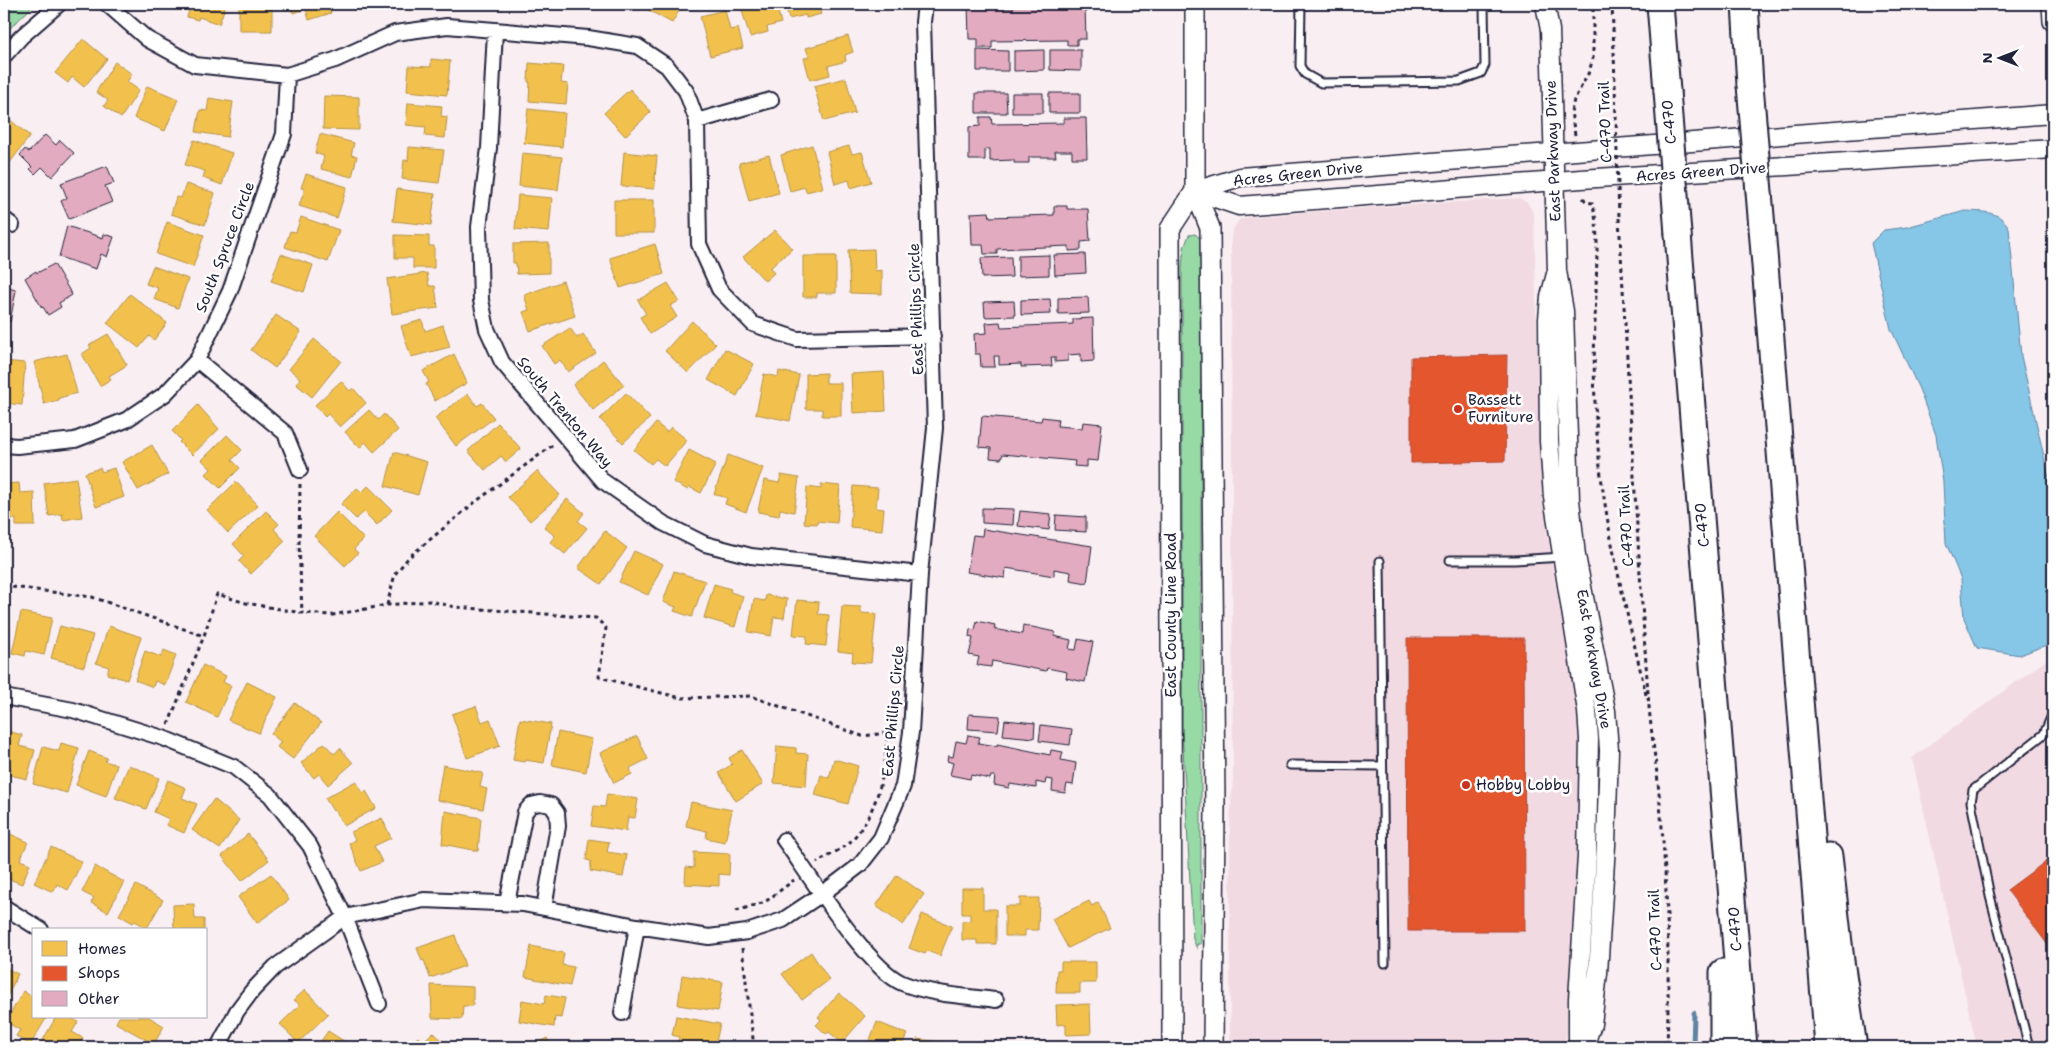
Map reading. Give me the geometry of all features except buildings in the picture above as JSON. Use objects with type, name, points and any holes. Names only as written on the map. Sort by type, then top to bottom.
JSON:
[{"type":"highway","name":"C-470","points":[[1660,4],[1744,1047]]},
{"type":"highway","points":[[1745,4],[1828,1047]]},
{"type":"highway","points":[[1794,626],[1812,673],[1830,871],[1854,1047]]},
{"type":"highway","points":[[1723,1047],[1721,886],[1725,799]]},
{"type":"main road","points":[[1195,4],[1195,191],[1210,228],[1215,787],[1213,1047]]},
{"type":"main road","points":[[2052,4],[2053,21]]},
{"type":"main road","name":"East County Line Road","points":[[1172,1047],[1170,228],[1195,191]]},
{"type":"street","points":[[4,56],[21,37],[59,4]]},
{"type":"street","points":[[107,4],[147,39],[195,65],[287,75],[335,60],[396,33],[446,26],[588,38],[637,46],[667,66],[686,91],[697,121],[698,244],[719,289],[753,324],[797,339],[933,336]]},
{"type":"street","name":"East Phillips Circle","points":[[218,1047],[237,1011],[252,991],[275,967],[345,917],[424,900],[507,903],[523,904],[637,926],[709,937],[747,932],[783,920],[822,894],[860,865],[881,838],[903,786],[910,732],[920,574],[935,428],[923,22],[925,4]]},
{"type":"street","name":"East Parkway Drive","points":[[1545,4],[1550,30],[1557,271],[1564,311],[1569,557],[1588,711],[1589,739],[1587,856],[1578,999],[1578,1047]]},
{"type":"street","name":"East Parkway Drive","points":[[1550,30],[1555,4]]},
{"type":"street","name":"South Trenton Way","points":[[495,30],[489,148],[479,227],[481,300],[486,329],[502,362],[603,481],[663,523],[705,544],[751,556],[920,574]]},
{"type":"street","name":"South Spruce Circle","points":[[4,445],[17,446],[75,440],[126,420],[165,394],[197,360],[230,291],[284,134],[287,75]]},
{"type":"street","points":[[697,121],[771,100]]},
{"type":"street","name":"Acres Green Drive","points":[[1195,191],[1240,177],[2053,114]]},
{"type":"street","name":"Acres Green Drive","points":[[1195,191],[1239,206],[1554,182],[2053,149]]},
{"type":"street","points":[[197,360],[285,433],[300,470]]},
{"type":"street","name":"East Parkway Drive","points":[[1569,557],[1599,670],[1606,711],[1609,750],[1606,845],[1597,982],[1592,1024],[1584,1047]]},
{"type":"street","points":[[4,697],[73,710],[163,738],[234,767],[270,795],[310,846],[345,917],[379,1004]]},
{"type":"street","points":[[507,903],[525,812],[531,804],[551,804],[557,813],[558,826],[544,908]]},
{"type":"street","points":[[784,840],[822,894],[880,967],[901,982],[931,992],[996,1000]]},
{"type":"street","points":[[4,907],[38,928]]},
{"type":"street","points":[[622,1013],[637,926]]},
{"type":"lane","points":[[1301,4],[1300,66],[1305,74],[1321,83],[1459,81],[1481,73],[1484,65],[1484,4]]},
{"type":"lane","points":[[1450,560],[1515,560],[1569,557]]},
{"type":"lane","points":[[1380,560],[1385,963]]},
{"type":"lane","points":[[2029,1047],[1990,896],[1971,802],[1973,790],[2044,734],[2053,713]]},
{"type":"lane","points":[[1290,764],[1382,766]]},
{"type":"path","points":[[1576,136],[1571,112],[1574,100],[1589,72],[1593,58],[1593,4]]},
{"type":"path","name":"C-470 Trail","points":[[1612,4],[1619,218],[1649,710],[1659,794],[1666,903],[1669,966],[1667,1047]]},
{"type":"path","points":[[1583,198],[1587,202],[1592,203],[1594,214],[1596,424],[1605,510],[1649,710]]},
{"type":"path","points":[[387,605],[395,574],[409,557],[474,503],[565,436]]},
{"type":"path","points":[[300,470],[302,613]]},
{"type":"path","points":[[4,586],[92,597],[204,636]]},
{"type":"path","points":[[163,738],[204,636],[217,594],[246,603],[302,613],[333,615],[387,605],[430,601],[455,606],[596,618],[606,628],[599,677],[681,698],[751,696],[862,736],[887,733],[886,759],[879,790],[866,820],[849,842],[806,870],[765,902],[736,911]]},
{"type":"path","points":[[742,948],[754,1047]]},
{"type":"shaded area","points":[[1519,198],[1528,203],[1534,215],[1539,434],[1543,498],[1551,559],[1581,729],[1578,872],[1567,1033],[1563,1047],[1230,1047],[1230,820],[1233,778],[1231,237],[1233,229],[1239,220],[1249,217]]},
{"type":"shaded area","points":[[2053,655],[2053,1047],[1977,1047],[1912,758]]},
{"type":"green space","points":[[4,4],[35,4],[4,34]]},
{"type":"green space","points":[[1195,234],[1201,239],[1201,944],[1197,944],[1197,949],[1193,939],[1182,728],[1182,267],[1184,248],[1189,235]]},
{"type":"water","points":[[1965,211],[1996,215],[2009,228],[2021,356],[2048,474],[2053,488],[2053,640],[2049,644],[2020,655],[1977,648],[1964,618],[1961,579],[1946,543],[1943,482],[1936,435],[1919,389],[1891,329],[1871,243],[1884,230],[1907,227]]},
{"type":"waterway","points":[[1693,1047],[1694,1013]]},
{"type":"place","name":"Bassett Furniture","points":[[1458,409]]},
{"type":"place","name":"Hobby Lobby","points":[[1466,785]]}]
